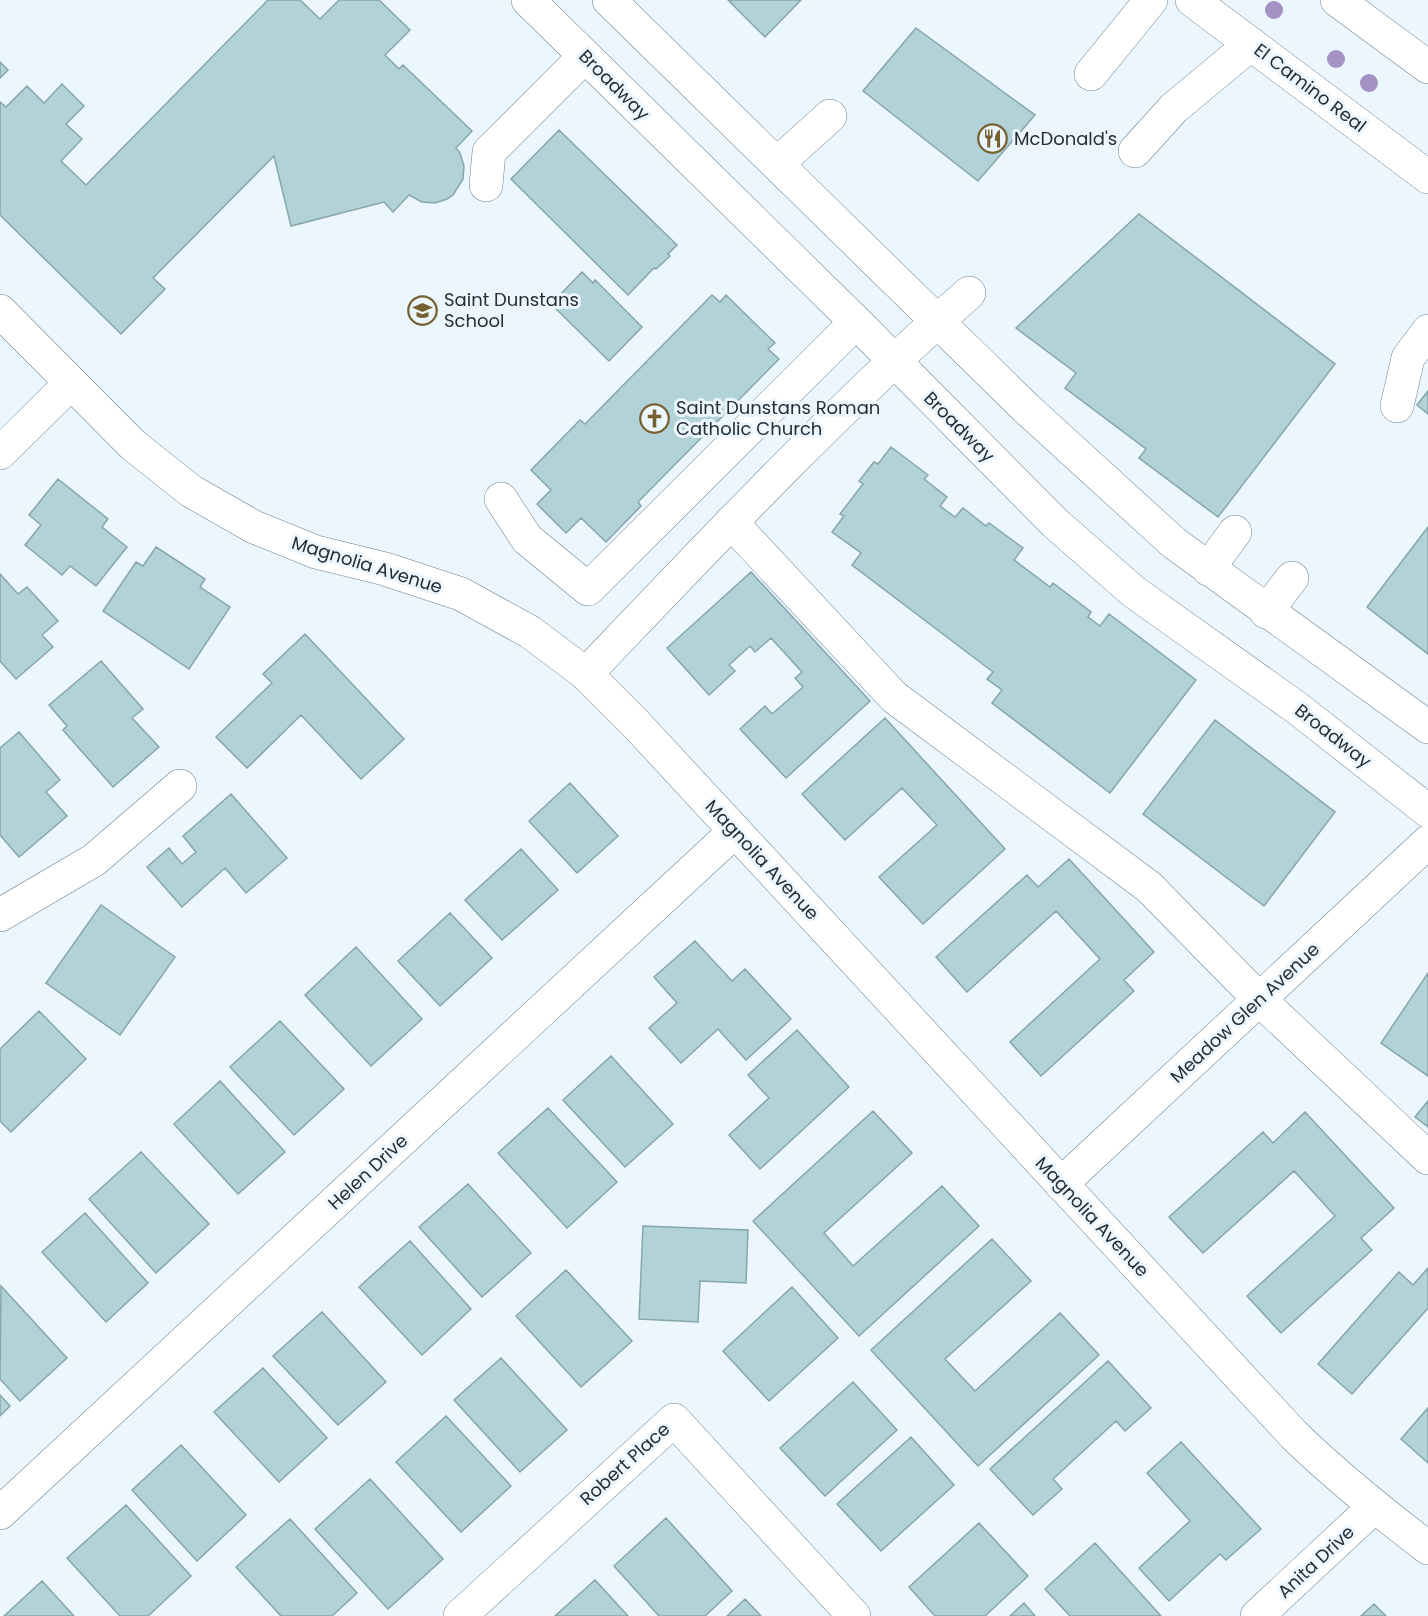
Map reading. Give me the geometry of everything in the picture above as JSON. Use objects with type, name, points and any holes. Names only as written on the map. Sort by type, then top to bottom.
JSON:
[{"type":"street","name":"Broadway","points":[[528,0],[856,322],[893,362],[1055,523],[1134,592],[1297,708],[1428,811]]},
{"type":"street","points":[[609,0],[1026,408],[1174,543],[1266,612],[1428,727]]},
{"type":"street","points":[[1091,74],[1151,0]]},
{"type":"street","name":"El Camino Real","points":[[1192,0],[1428,177]]},
{"type":"street","points":[[1337,0],[1428,68]]},
{"type":"street","points":[[1135,151],[1174,108],[1251,44]]},
{"type":"street","points":[[486,185],[489,152],[585,56]]},
{"type":"street","points":[[777,164],[830,116]]},
{"type":"street","points":[[586,674],[731,522],[893,362],[969,292]]},
{"type":"street","name":"Magnolia Avenue","points":[[0,311],[134,445],[191,491],[245,522],[316,552],[385,569],[461,594],[530,632],[586,674],[636,724],[1294,1434],[1332,1472],[1428,1548]]},
{"type":"street","points":[[501,499],[527,539],[588,588],[856,322]]},
{"type":"street","points":[[1397,405],[1408,358],[1428,331]]},
{"type":"street","points":[[0,453],[71,383]]},
{"type":"street","points":[[731,522],[894,697],[1149,887],[1260,1000],[1428,1158]]},
{"type":"street","points":[[1208,568],[1235,532]]},
{"type":"street","points":[[1266,612],[1292,578]]},
{"type":"street","points":[[0,915],[94,860],[180,786]]},
{"type":"street","name":"Helen Drive","points":[[0,1513],[735,831]]},
{"type":"street","name":"Meadow Glen Avenue","points":[[1061,1184],[1428,842]]},
{"type":"street","name":"Robert Place","points":[[460,1616],[674,1420],[854,1616]]},
{"type":"street","name":"Anita Drive","points":[[1257,1616],[1374,1507]]},
{"type":"building","points":[[268,0],[300,0],[320,19],[339,0],[379,0],[410,30],[385,55],[399,69],[403,65],[472,131],[456,148],[464,166],[463,179],[453,195],[435,203],[422,202],[409,195],[393,212],[384,202],[291,226],[274,156],[153,278],[165,289],[121,334],[0,215],[0,102],[6,107],[27,86],[44,103],[62,84],[84,106],[66,124],[82,139],[61,161],[86,185]]},
{"type":"building","points":[[728,0],[801,0],[765,37]]},
{"type":"building","points":[[916,28],[1035,115],[978,181],[863,91]]},
{"type":"building","points":[[0,62],[8,70],[0,78]]},
{"type":"building","points":[[559,130],[677,245],[668,254],[670,256],[656,269],[654,268],[628,295],[511,179]]},
{"type":"building","points":[[1139,214],[1335,364],[1218,517],[1139,458],[1146,449],[1065,388],[1076,373],[1016,328]]},
{"type":"building","points":[[582,272],[593,283],[595,280],[642,327],[609,361],[551,304]]},
{"type":"building","points":[[712,295],[720,302],[726,295],[775,343],[768,349],[779,359],[638,502],[641,506],[606,542],[581,518],[566,533],[537,504],[551,490],[531,470],[580,420],[585,424]]},
{"type":"building","points":[[1428,391],[1428,414],[1417,405]]},
{"type":"building","points":[[891,447],[928,475],[924,479],[947,497],[940,506],[955,517],[963,508],[986,526],[989,523],[1023,548],[1014,560],[1050,587],[1053,583],[1091,612],[1088,617],[1100,626],[1109,614],[1196,680],[1110,793],[992,703],[1002,690],[987,679],[993,672],[852,565],[861,553],[832,532],[844,516],[840,514],[863,484],[859,481],[874,462],[878,464]]},
{"type":"building","points":[[58,479],[108,519],[102,527],[127,547],[96,586],[70,566],[62,575],[25,545],[41,525],[29,515]]},
{"type":"building","points":[[1428,527],[1428,654],[1367,607]]},
{"type":"building","points":[[156,547],[205,579],[200,587],[230,607],[189,669],[103,611],[136,562],[143,566]]},
{"type":"building","points":[[751,572],[870,701],[786,778],[740,729],[765,706],[772,714],[803,687],[795,678],[802,672],[771,638],[755,652],[750,646],[729,665],[735,671],[709,695],[667,648]]},
{"type":"building","points":[[0,574],[18,594],[27,587],[58,621],[42,635],[53,647],[16,679],[0,661]]},
{"type":"building","points":[[305,634],[404,739],[361,779],[301,715],[247,768],[216,737],[272,683],[263,674]]},
{"type":"building","points":[[101,661],[143,709],[132,718],[159,747],[113,787],[63,730],[67,726],[49,705]]},
{"type":"building","points":[[885,718],[1005,849],[923,924],[879,877],[937,825],[902,788],[845,840],[802,794]]},
{"type":"building","points":[[1215,720],[1335,812],[1264,906],[1143,814]]},
{"type":"building","points":[[19,732],[60,780],[46,792],[67,816],[19,857],[0,835],[0,748]]},
{"type":"building","points":[[570,783],[618,836],[577,873],[529,821]]},
{"type":"building","points":[[231,794],[287,858],[246,893],[225,868],[182,907],[147,867],[169,848],[182,864],[196,852],[183,836]]},
{"type":"building","points":[[521,849],[558,890],[502,940],[465,900]]},
{"type":"building","points":[[1069,859],[1154,952],[1124,980],[1134,991],[1041,1076],[1010,1042],[1100,959],[1056,911],[967,992],[936,957],[1027,875],[1038,887]]},
{"type":"building","points":[[101,905],[175,957],[120,1035],[46,983]]},
{"type":"building","points":[[450,913],[492,958],[440,1006],[398,961]]},
{"type":"building","points":[[695,941],[732,981],[745,969],[791,1019],[746,1060],[718,1029],[681,1063],[649,1028],[677,1003],[654,977]]},
{"type":"building","points":[[356,947],[422,1019],[371,1066],[305,995]]},
{"type":"building","points":[[1428,973],[1428,1076],[1381,1043]]},
{"type":"building","points":[[39,1011],[86,1059],[11,1132],[0,1121],[0,1049]]},
{"type":"building","points":[[280,1021],[344,1089],[294,1135],[230,1067]]},
{"type":"building","points":[[797,1030],[849,1087],[760,1169],[729,1135],[769,1098],[748,1075]]},
{"type":"building","points":[[611,1056],[673,1124],[625,1167],[563,1100]]},
{"type":"building","points":[[220,1081],[285,1152],[238,1194],[174,1124]]},
{"type":"building","points":[[1428,1101],[1428,1127],[1415,1117]]},
{"type":"building","points":[[548,1108],[617,1182],[567,1228],[498,1153]]},
{"type":"building","points":[[873,1111],[912,1153],[824,1233],[853,1266],[942,1186],[979,1226],[859,1336],[753,1221]]},
{"type":"building","points":[[1305,1112],[1394,1208],[1361,1238],[1372,1250],[1281,1333],[1247,1296],[1335,1216],[1294,1171],[1203,1253],[1169,1217],[1263,1132],[1273,1143]]},
{"type":"building","points":[[141,1152],[209,1224],[156,1273],[89,1199]]},
{"type":"building","points":[[468,1184],[531,1253],[482,1297],[419,1227]]},
{"type":"building","points":[[85,1213],[148,1283],[106,1322],[42,1252]]},
{"type":"building","points":[[643,1226],[748,1230],[746,1283],[700,1281],[698,1322],[639,1319]]},
{"type":"building","points":[[992,1239],[1031,1281],[945,1359],[975,1391],[1060,1313],[1099,1355],[978,1466],[871,1350]]},
{"type":"building","points":[[410,1241],[471,1309],[422,1355],[359,1287]]},
{"type":"building","points":[[1428,1268],[1428,1308],[1352,1394],[1318,1364],[1399,1272],[1413,1285]]},
{"type":"building","points":[[566,1270],[632,1341],[581,1387],[516,1316]]},
{"type":"building","points":[[1,1286],[67,1358],[20,1401],[0,1379]]},
{"type":"building","points":[[792,1287],[838,1338],[769,1401],[723,1351]]},
{"type":"building","points":[[322,1312],[386,1382],[338,1425],[273,1356]]},
{"type":"building","points":[[501,1358],[567,1430],[520,1472],[454,1400]]},
{"type":"building","points":[[1108,1361],[1151,1408],[1125,1431],[1116,1421],[1053,1479],[1062,1489],[1033,1515],[990,1469]]},
{"type":"building","points":[[263,1368],[327,1438],[279,1482],[214,1412]]},
{"type":"building","points":[[853,1382],[897,1430],[825,1496],[780,1448]]},
{"type":"building","points":[[0,1395],[10,1406],[0,1416]]},
{"type":"building","points":[[1428,1408],[1428,1463],[1401,1439]]},
{"type":"building","points":[[446,1416],[511,1486],[461,1532],[396,1462]]},
{"type":"building","points":[[911,1437],[954,1485],[881,1551],[837,1504]]},
{"type":"building","points":[[1181,1442],[1261,1529],[1226,1560],[1220,1554],[1169,1601],[1139,1568],[1190,1521],[1147,1473]]},
{"type":"building","points":[[181,1445],[246,1515],[197,1561],[132,1490]]},
{"type":"building","points":[[370,1479],[443,1559],[388,1609],[315,1529]]},
{"type":"building","points":[[126,1505],[191,1576],[148,1616],[120,1616],[67,1558]]},
{"type":"building","points":[[666,1518],[732,1591],[705,1616],[659,1616],[614,1566]]},
{"type":"building","points":[[290,1519],[357,1593],[332,1616],[281,1616],[236,1567]]},
{"type":"building","points":[[979,1523],[1028,1576],[985,1616],[935,1616],[909,1587]]},
{"type":"building","points":[[1095,1543],[1161,1616],[1070,1616],[1045,1589]]},
{"type":"building","points":[[595,1580],[628,1616],[555,1616]]},
{"type":"building","points":[[42,1581],[74,1616],[4,1616]]},
{"type":"building","points":[[745,1599],[761,1616],[727,1616]]},
{"type":"building","points":[[1024,1603],[1035,1616],[1010,1616]]},
{"type":"building","points":[[1374,1604],[1386,1616],[1361,1616]]},
{"type":"place","name":"McDonald's","points":[[993,139]]},
{"type":"place","name":"Saint Dunstans School","points":[[423,310]]},
{"type":"place","name":"Saint Dunstans Roman Catholic Church","points":[[655,418]]}]
